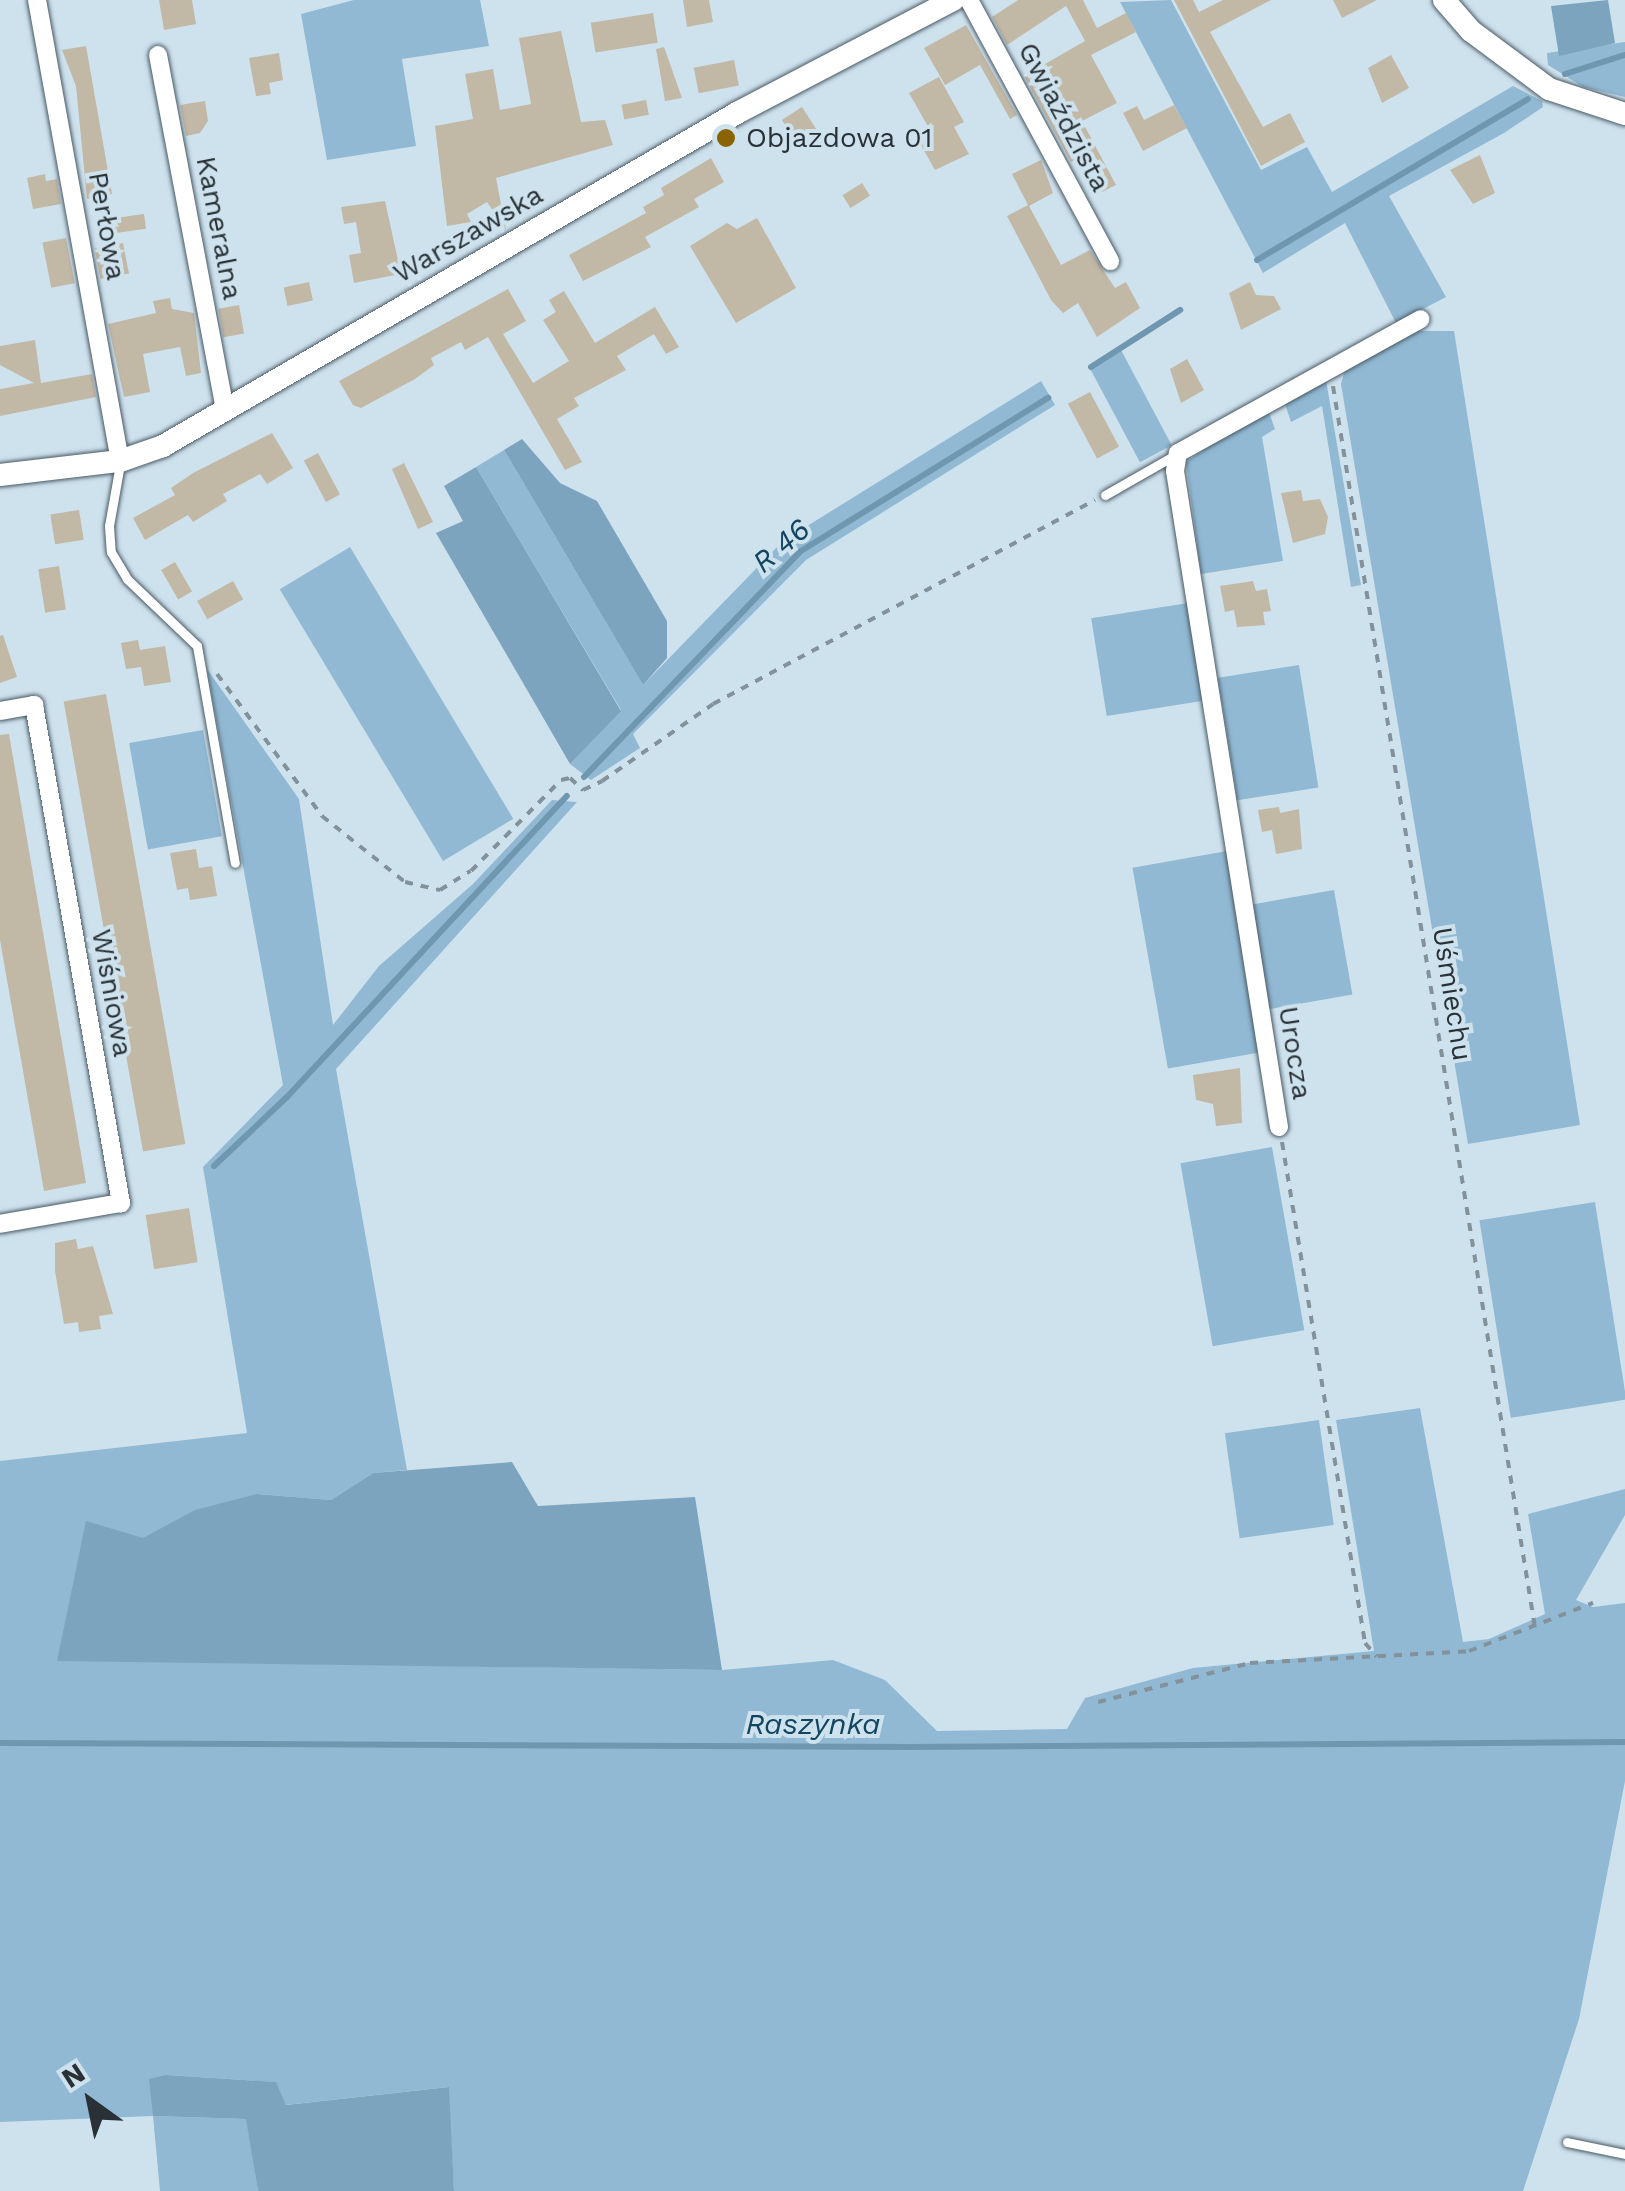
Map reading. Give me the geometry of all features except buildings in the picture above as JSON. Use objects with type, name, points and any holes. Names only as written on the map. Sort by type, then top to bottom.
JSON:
[{"type":"street","name":"Perłowa","points":[[37,0],[120,462]]},
{"type":"street","name":"Warszawska","points":[[0,476],[120,462],[226,412],[737,113],[952,0]]},
{"type":"street","name":"Gwiaździsta","points":[[969,0],[1110,260]]},
{"type":"street","points":[[1444,0],[1471,31],[1549,89],[1625,114]]},
{"type":"street","name":"Kameralna","points":[[158,55],[226,412]]},
{"type":"street","points":[[1178,454],[1421,319]]},
{"type":"street","name":"Urocza","points":[[1178,454],[1184,548],[1279,1127]]},
{"type":"street","name":"Wiśniowa","points":[[0,711],[34,705],[121,1203],[0,1224]]},
{"type":"lane","points":[[1105,494],[1178,454]]},
{"type":"lane","points":[[120,462],[108,526],[112,552],[127,579],[196,646],[235,863]]},
{"type":"lane","points":[[1567,2142],[1625,2154]]},
{"type":"path","name":"Uśmiechu","points":[[1330,367],[1535,1628]]},
{"type":"path","points":[[196,646],[322,816],[404,882],[440,890],[471,871],[561,780],[570,778],[583,790],[712,704],[1105,494]]},
{"type":"path","name":"Urocza","points":[[1279,1127],[1365,1643],[1377,1657]]},
{"type":"path","points":[[1098,1702],[1250,1664],[1469,1652],[1593,1603]]},
{"type":"shaded area","points":[[354,0],[480,0],[489,46],[402,59],[416,146],[327,160],[301,14]]},
{"type":"shaded area","points":[[1171,0],[1261,170],[1307,147],[1332,192],[1513,86],[1542,101],[1543,107],[1504,133],[1389,196],[1446,297],[1396,323],[1345,223],[1263,273],[1120,2]]},
{"type":"shaded area","points":[[1608,0],[1615,43],[1559,56],[1551,6]]},
{"type":"shaded area","points":[[1625,42],[1625,97],[1583,87],[1548,65],[1547,53]]},
{"type":"shaded area","points":[[1411,331],[1454,331],[1580,1125],[1468,1144],[1341,384],[1346,366]]},
{"type":"shaded area","points":[[1121,350],[1172,445],[1140,462],[1089,367]]},
{"type":"shaded area","points":[[1326,380],[1361,585],[1351,587],[1322,406],[1291,422],[1284,401]]},
{"type":"shaded area","points":[[1041,381],[1055,405],[806,560],[633,734],[640,748],[591,780],[570,764],[621,710],[476,467],[504,450],[643,685],[783,541]]},
{"type":"shaded area","points":[[1267,407],[1275,429],[1262,437],[1283,561],[1201,574],[1186,462]]},
{"type":"shaded area","points":[[522,439],[560,483],[597,501],[667,621],[667,658],[643,685],[504,450]]},
{"type":"shaded area","points":[[476,467],[621,711],[570,764],[436,533],[463,521],[444,486]]},
{"type":"shaded area","points":[[350,547],[513,819],[443,861],[280,589]]},
{"type":"shaded area","points":[[1188,603],[1203,701],[1107,716],[1091,618]]},
{"type":"shaded area","points":[[1299,665],[1318,787],[1237,800],[1218,678]]},
{"type":"shaded area","points":[[207,669],[299,799],[333,1025],[379,966],[473,884],[552,800],[577,802],[336,1069],[407,1470],[373,1473],[331,1500],[257,1494],[57,1660],[722,1670],[833,1660],[885,1680],[937,1731],[1067,1729],[1085,1698],[1193,1668],[1374,1651],[1336,1420],[1420,1408],[1463,1642],[1489,1639],[1545,1614],[1528,1514],[1625,1489],[1625,1515],[1576,1600],[1593,1607],[1625,1603],[1625,1781],[1579,2019],[1523,2191],[454,2191],[448,2087],[285,2105],[275,2082],[166,2075],[153,2116],[0,2122],[0,1461],[247,1433],[203,1167],[283,1085]]},
{"type":"shaded area","points":[[203,730],[222,836],[148,849],[129,743]]},
{"type":"shaded area","points":[[1227,851],[1262,1052],[1168,1069],[1132,868]]},
{"type":"shaded area","points":[[1334,890],[1352,994],[1268,1009],[1249,905]]},
{"type":"shaded area","points":[[1272,1147],[1304,1330],[1213,1346],[1180,1163]]},
{"type":"shaded area","points":[[1595,1202],[1625,1400],[1511,1418],[1479,1220]]},
{"type":"shaded area","points":[[1319,1420],[1334,1525],[1240,1538],[1225,1433]]},
{"type":"shaded area","points":[[512,1462],[538,1506],[695,1497],[722,1670],[57,1661],[86,1521],[143,1538],[195,1510],[257,1494],[331,1500],[373,1473]]},
{"type":"shaded area","points":[[166,2075],[276,2082],[286,2105],[449,2087],[454,2191],[258,2191],[246,2119],[153,2116],[149,2079]]},
{"type":"shaded area","points":[[153,2116],[247,2119],[258,2191],[160,2191]]},
{"type":"waterway","name":"R 46","points":[[1565,74],[1625,55]]},
{"type":"waterway","name":"R 46","points":[[1257,260],[1528,99]]},
{"type":"waterway","name":"R 46","points":[[1091,367],[1180,310]]},
{"type":"waterway","name":"R 46","points":[[584,777],[801,551],[1048,398]]},
{"type":"waterway","name":"R 46","points":[[214,1166],[287,1097],[567,796]]},
{"type":"waterway","name":"Raszynka","points":[[0,1743],[909,1747],[1625,1742]]},
{"type":"place","name":"Objazdowa 01","points":[[726,138]]}]
